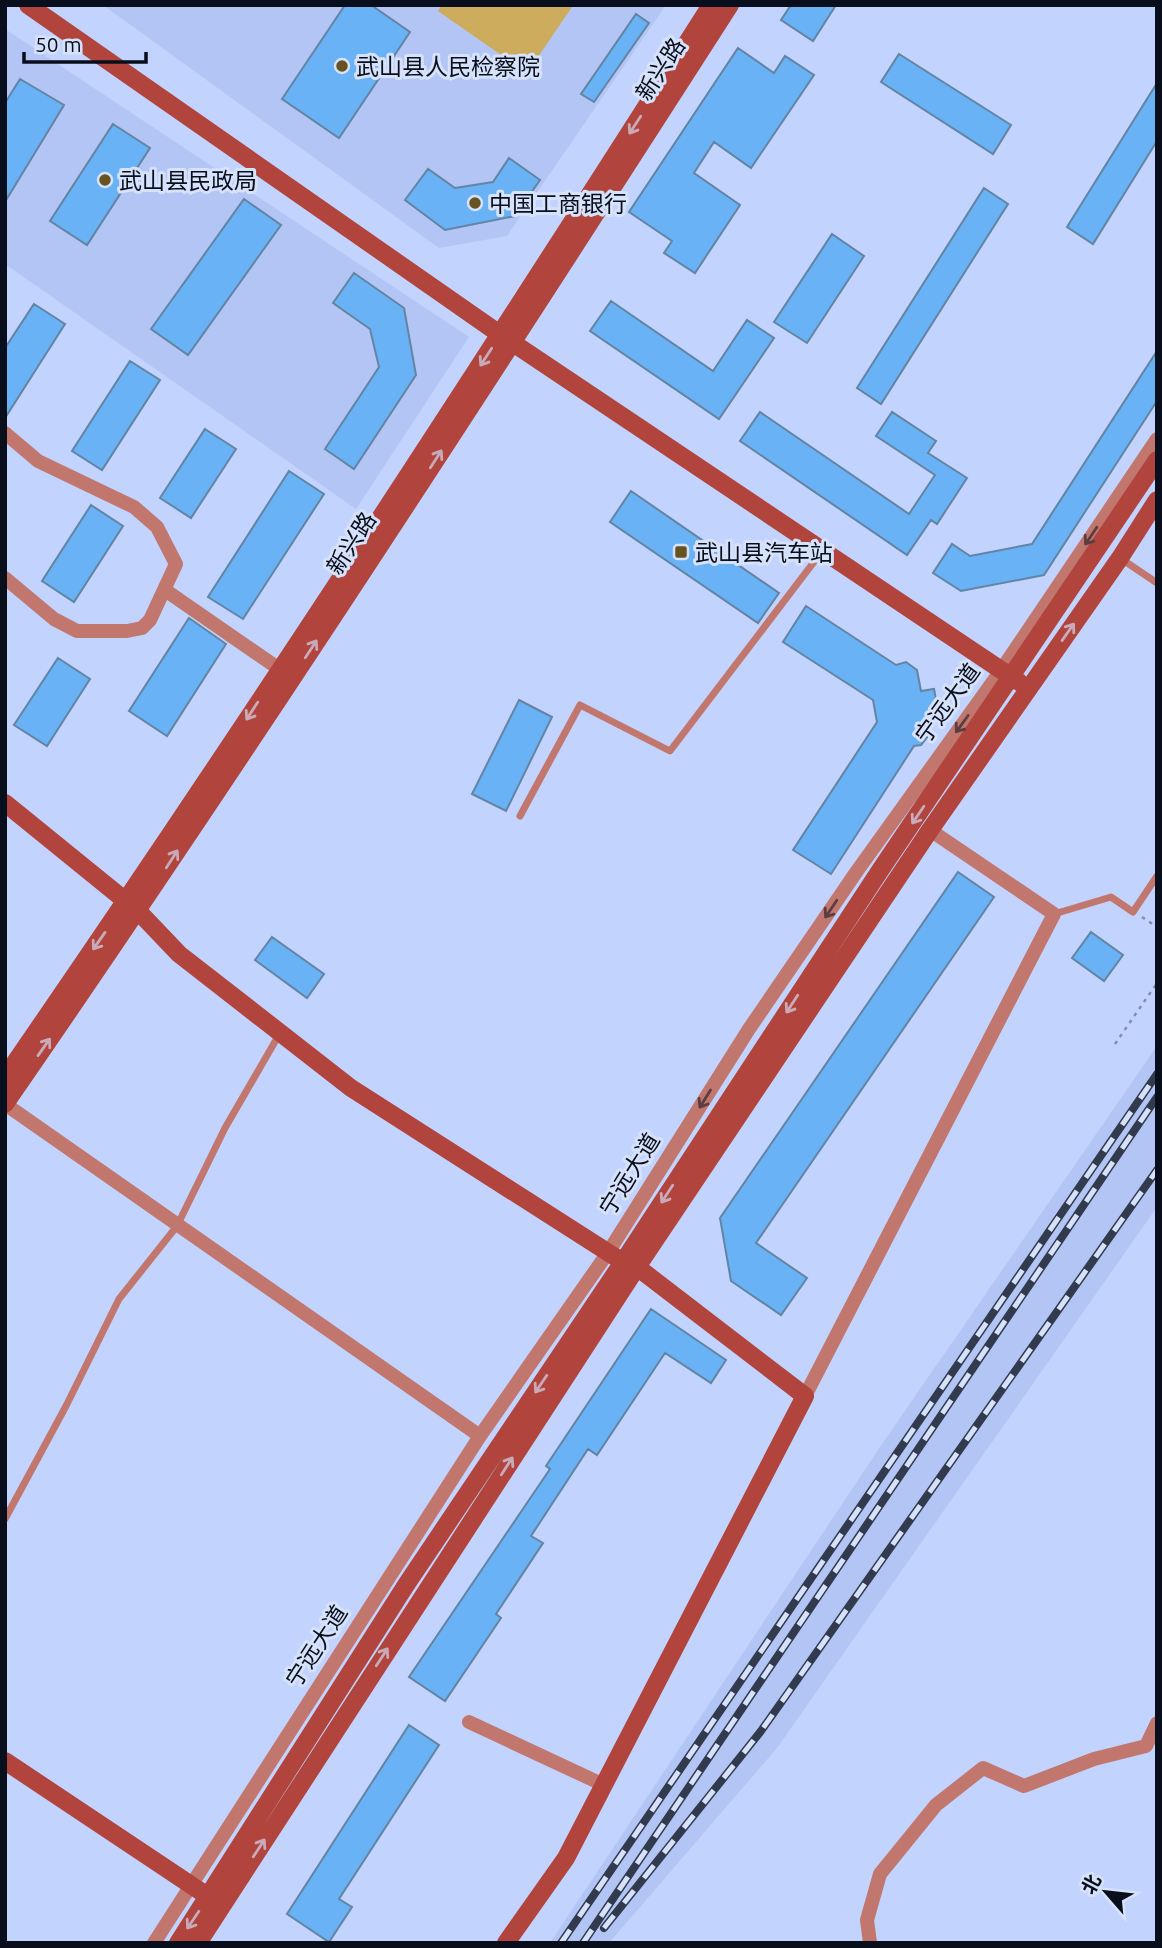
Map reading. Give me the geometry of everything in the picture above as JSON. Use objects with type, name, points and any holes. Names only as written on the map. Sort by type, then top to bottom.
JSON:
[{"type":"main road","points":[[28,5],[507,339],[1028,688]]},
{"type":"main road","name":"新兴路","points":[[507,339],[711,5]]},
{"type":"main road","name":"新兴路","points":[[5,1104],[285,674],[730,5]]},
{"type":"main road","name":"宁远大道","points":[[198,1943],[215,1901],[406,1585],[881,869],[1007,673],[1157,460]]},
{"type":"main road","name":"宁远大道","points":[[623,1260],[930,830],[1157,500]]},
{"type":"main road","points":[[5,803],[132,907],[178,954],[351,1088],[623,1260],[805,1396],[566,1858],[506,1943]]},
{"type":"main road","name":"新兴路","points":[[5,1077],[132,907]]},
{"type":"main road","points":[[5,1761],[215,1901]]},
{"type":"main road","name":"宁远大道","points":[[178,1943],[215,1901]]},
{"type":"street","points":[[5,433],[38,461],[134,508],[157,527],[176,564],[150,620],[142,628],[114,631],[78,631],[54,619],[5,578]]},
{"type":"street","name":"宁远大道","points":[[1007,673],[1157,439]]},
{"type":"street","points":[[165,590],[285,674]]},
{"type":"street","points":[[805,1396],[1054,914],[930,830]]},
{"type":"street","points":[[5,1104],[480,1436]]},
{"type":"street","name":"宁远大道","points":[[154,1943],[480,1436],[623,1260]]},
{"type":"street","points":[[469,1722],[604,1785]]},
{"type":"street","points":[[870,1943],[867,1920],[880,1874],[936,1805],[983,1768],[1024,1786],[1094,1759],[1146,1746],[1157,1723]]},
{"type":"lane","points":[[520,816],[580,705],[670,751],[823,550]]},
{"type":"lane","points":[[1119,558],[1157,583]]},
{"type":"lane","points":[[1054,914],[1111,897],[1133,912],[1157,876]]},
{"type":"lane","points":[[5,1519],[66,1406],[119,1299],[177,1226],[225,1128],[280,1033]]},
{"type":"path","points":[[1133,912],[1157,927]]},
{"type":"path","points":[[1115,1044],[1157,983]]},
{"type":"shaded area","points":[[103,5],[666,5],[507,236],[439,248]]},
{"type":"shaded area","points":[[442,5],[572,7],[527,73],[438,11]]},
{"type":"shaded area","points":[[5,29],[469,337],[356,509],[5,264]]},
{"type":"shaded area","points":[[1157,1046],[1157,1207],[777,1748],[609,1943],[550,1943],[882,1444]]},
{"type":"building","points":[[345,5],[371,5],[410,32],[339,138],[282,99]]},
{"type":"building","points":[[791,5],[836,5],[813,41],[781,20]]},
{"type":"building","points":[[636,14],[649,23],[594,102],[581,94]]},
{"type":"building","points":[[738,48],[774,73],[785,56],[814,75],[751,168],[714,142],[694,173],[740,205],[695,273],[664,253],[672,241],[629,212]]},
{"type":"building","points":[[899,54],[1011,125],[993,154],[881,82]]},
{"type":"building","points":[[20,79],[64,105],[5,202],[5,103]]},
{"type":"building","points":[[1157,83],[1157,141],[1093,244],[1067,227]]},
{"type":"building","points":[[113,124],[150,148],[87,245],[50,221]]},
{"type":"building","points":[[509,158],[540,180],[515,216],[445,230],[405,200],[428,169],[455,188],[493,182]]},
{"type":"building","points":[[984,188],[1008,204],[881,404],[857,388]]},
{"type":"building","points":[[244,199],[281,225],[188,355],[151,329]]},
{"type":"building","points":[[832,234],[864,256],[807,343],[774,322]]},
{"type":"building","points":[[354,273],[404,308],[416,375],[354,469],[325,449],[379,367],[370,329],[333,303]]},
{"type":"building","points":[[611,301],[713,371],[747,320],[774,338],[719,419],[590,331]]},
{"type":"building","points":[[34,304],[65,324],[5,418],[5,348]]},
{"type":"building","points":[[1157,351],[1157,401],[1044,575],[961,591],[933,573],[952,544],[970,556],[1032,544]]},
{"type":"building","points":[[130,361],[160,380],[102,470],[72,451]]},
{"type":"building","points":[[760,412],[909,514],[935,475],[876,436],[892,412],[936,441],[928,453],[967,478],[937,524],[931,520],[907,555],[740,441]]},
{"type":"building","points":[[205,429],[236,449],[191,518],[160,498]]},
{"type":"building","points":[[289,471],[324,494],[243,619],[208,597]]},
{"type":"building","points":[[631,491],[779,593],[758,623],[610,522]]},
{"type":"building","points":[[91,505],[123,526],[74,602],[42,581]]},
{"type":"building","points":[[806,606],[896,665],[906,662],[917,670],[921,691],[934,689],[938,710],[925,713],[929,735],[921,745],[914,746],[831,874],[793,850],[877,722],[873,700],[783,642]]},
{"type":"building","points":[[189,618],[226,644],[167,736],[129,711]]},
{"type":"building","points":[[58,658],[90,679],[47,746],[14,725]]},
{"type":"building","points":[[519,700],[552,717],[506,811],[472,794]]},
{"type":"building","points":[[958,872],[994,897],[756,1243],[807,1278],[781,1315],[731,1281],[720,1218]]},
{"type":"building","points":[[1091,932],[1123,955],[1104,981],[1072,958]]},
{"type":"building","points":[[272,937],[324,974],[307,998],[255,960]]},
{"type":"building","points":[[651,1309],[726,1360],[711,1383],[665,1353],[597,1455],[588,1449],[531,1536],[543,1543],[496,1614],[501,1618],[445,1701],[409,1677],[550,1469],[546,1466]]},
{"type":"building","points":[[409,1725],[439,1745],[339,1899],[352,1907],[329,1942],[287,1914]]},
{"type":"railway","points":[[561,1943],[1157,1074]]},
{"type":"railway","points":[[583,1943],[1157,1097]]},
{"type":"railway","points":[[604,1928],[761,1731],[1157,1170]]},
{"type":"place","name":"武山县人民检察院","points":[[342,66]]},
{"type":"place","name":"武山县民政局","points":[[105,180]]},
{"type":"place","name":"中国工商银行","points":[[475,203]]},
{"type":"place","name":"武山县汽车站","points":[[681,552]]}]
